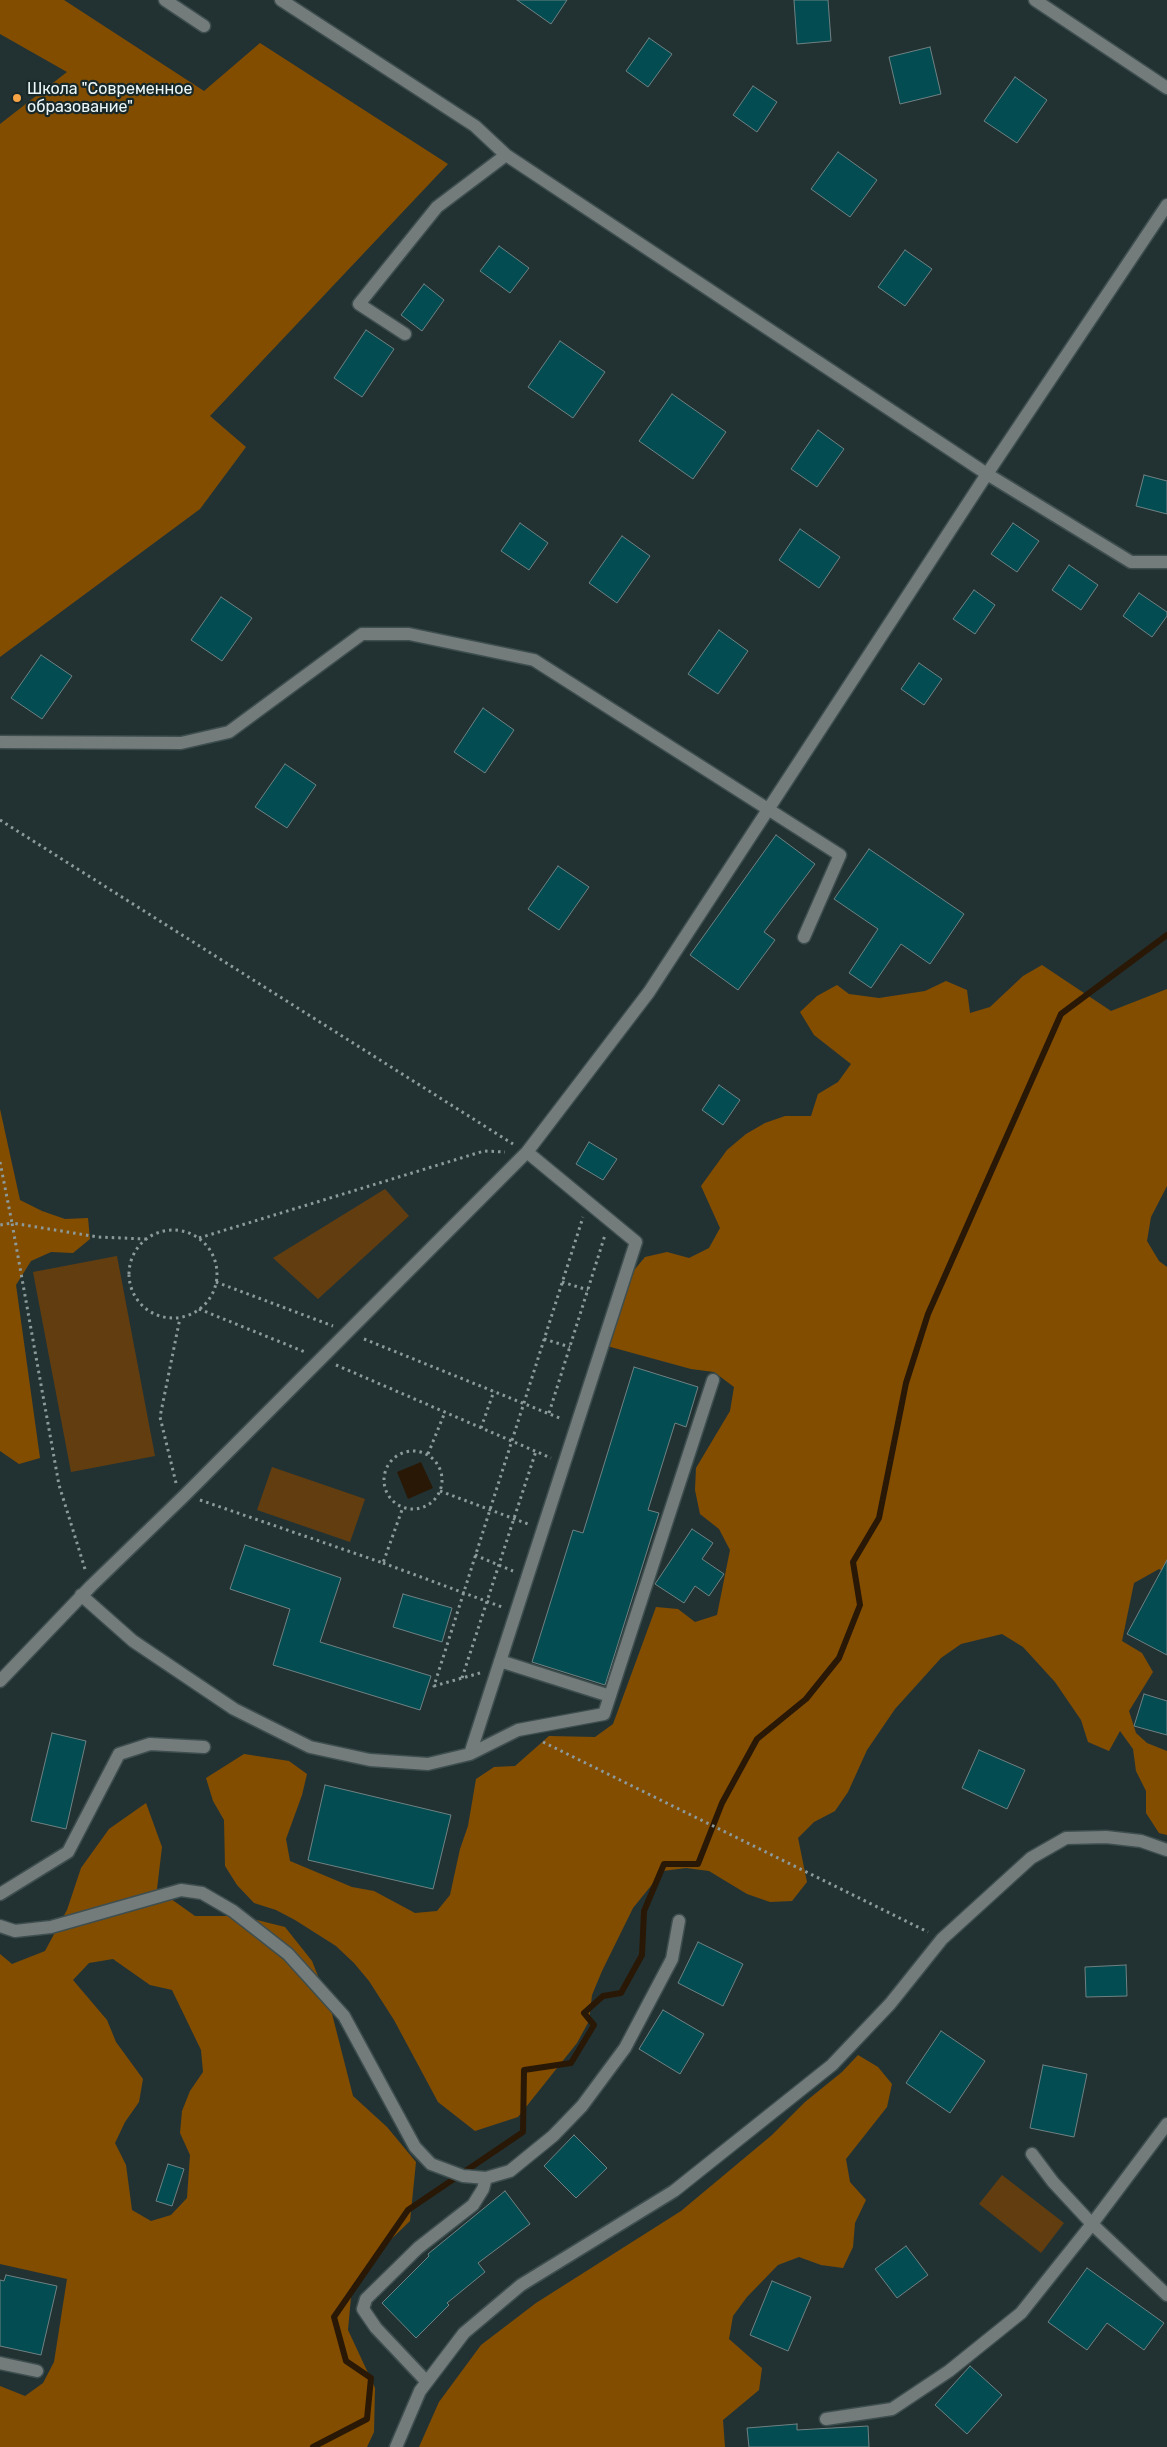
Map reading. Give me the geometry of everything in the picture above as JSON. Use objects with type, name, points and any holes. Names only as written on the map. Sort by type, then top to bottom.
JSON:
[{"type":"lane","points":[[165,0],[204,26]]},
{"type":"lane","points":[[1035,0],[1167,88]]},
{"type":"lane","points":[[287,1],[475,126],[506,155],[987,474],[1131,562],[1167,562]]},
{"type":"lane","points":[[405,334],[359,304],[437,207],[506,155]]},
{"type":"lane","points":[[0,1681],[81,1595],[184,1495],[527,1152],[649,992],[770,810],[987,474],[1167,205]]},
{"type":"lane","points":[[0,742],[180,743],[229,732],[362,634],[409,634],[534,660],[840,855],[804,937]]},
{"type":"lane","points":[[470,1754],[636,1242],[527,1152]]},
{"type":"lane","points":[[81,1595],[133,1641],[234,1709],[310,1747],[370,1760],[428,1764],[470,1754],[518,1730],[604,1714],[713,1380]]},
{"type":"lane","points":[[499,1664],[610,1696]]},
{"type":"lane","points":[[0,1894],[68,1852],[119,1754],[150,1744],[204,1747]]},
{"type":"lane","points":[[396,2447],[420,2391],[464,2333],[521,2285],[674,2191],[832,2065],[890,2004],[942,1939],[1031,1858],[1066,1838],[1106,1837],[1141,1841],[1167,1850]]},
{"type":"lane","points":[[0,1926],[14,1931],[51,1927],[181,1890],[202,1893],[233,1911],[288,1954],[344,2016],[415,2147],[431,2164],[463,2176],[486,2178],[510,2171],[553,2136],[582,2106],[625,2048],[668,1967],[672,1959],[679,1922]]},
{"type":"lane","points":[[826,2419],[892,2409],[949,2371],[1021,2313],[1092,2224],[1167,2124]]},
{"type":"lane","points":[[1032,2154],[1053,2182],[1092,2224],[1148,2280],[1167,2295]]},
{"type":"lane","points":[[427,2382],[376,2328],[363,2310],[366,2299],[418,2248],[473,2205],[483,2189],[486,2178]]},
{"type":"lane","points":[[0,2363],[36,2371]]},
{"type":"path","points":[[0,820],[527,1152]]},
{"type":"path","points":[[199,1238],[484,1152],[527,1152]]},
{"type":"path","points":[[0,1162],[59,1484],[90,1586]]},
{"type":"path","points":[[499,1664],[434,1686],[587,1202]]},
{"type":"path","points":[[550,1413],[610,1220]]},
{"type":"path","points":[[0,1225],[12,1223],[98,1237],[146,1238],[159,1232],[170,1230],[185,1231],[199,1238],[207,1246],[214,1259],[217,1274],[213,1292],[199,1309],[180,1318],[156,1315],[143,1307],[134,1296],[129,1285],[128,1270],[133,1255],[146,1238]]},
{"type":"path","points":[[216,1282],[577,1424]]},
{"type":"path","points":[[562,1282],[588,1290]]},
{"type":"path","points":[[199,1309],[321,1358],[564,1464]]},
{"type":"path","points":[[180,1318],[160,1417],[175,1481],[184,1495],[383,1563],[516,1613]]},
{"type":"path","points":[[544,1339],[570,1347]]},
{"type":"path","points":[[481,1428],[494,1391]]},
{"type":"path","points":[[428,1454],[445,1412]]},
{"type":"path","points":[[409,1451],[428,1454],[440,1466],[442,1483],[440,1491],[429,1504],[412,1509],[403,1507],[395,1502],[385,1486],[387,1467],[400,1454],[409,1451]]},
{"type":"path","points":[[462,1678],[536,1452]]},
{"type":"path","points":[[440,1491],[543,1530]]},
{"type":"path","points":[[383,1563],[403,1507]]},
{"type":"path","points":[[475,1555],[528,1577]]},
{"type":"path","points":[[518,1730],[942,1939]]},
{"type":"shaded area","points":[[0,0],[64,0],[204,91],[260,43],[448,164],[210,416],[246,447],[200,509],[0,657],[0,124],[67,72],[0,34]]},
{"type":"shaded area","points":[[1042,965],[1111,1011],[1167,989],[1167,1186],[1151,1217],[1147,1241],[1159,1261],[1167,1267],[1167,1573],[1159,1569],[1134,1583],[1122,1641],[1142,1653],[1153,1672],[1129,1711],[1136,1733],[1147,1743],[1167,1751],[1167,1835],[1159,1833],[1146,1813],[1146,1791],[1136,1771],[1133,1749],[1120,1731],[1109,1751],[1088,1742],[1081,1720],[1055,1682],[1023,1647],[1002,1634],[961,1644],[941,1658],[895,1709],[867,1750],[848,1792],[835,1811],[814,1822],[798,1838],[807,1882],[792,1901],[770,1902],[747,1894],[709,1871],[686,1868],[663,1871],[633,1908],[592,1995],[589,2021],[577,2043],[518,2117],[475,2131],[438,2102],[394,2020],[369,1981],[354,1963],[336,1946],[295,1920],[276,1910],[254,1903],[237,1885],[225,1866],[224,1820],[213,1801],[206,1778],[244,1754],[289,1761],[307,1774],[302,1795],[286,1839],[290,1861],[352,1887],[374,1891],[415,1913],[437,1911],[450,1895],[460,1849],[468,1826],[476,1779],[494,1767],[515,1766],[549,1736],[595,1737],[613,1724],[656,1607],[678,1609],[695,1622],[717,1615],[730,1550],[719,1529],[700,1514],[695,1490],[696,1468],[730,1411],[734,1387],[714,1372],[691,1369],[607,1346],[631,1274],[645,1257],[667,1252],[689,1258],[709,1248],[720,1228],[701,1186],[727,1150],[746,1134],[765,1123],[785,1116],[811,1116],[818,1094],[838,1082],[851,1064],[814,1035],[800,1012],[817,996],[837,985],[849,994],[879,998],[925,991],[946,981],[967,990],[970,1013],[990,1007],[1023,976]]},
{"type":"shaded area","points":[[0,1109],[20,1200],[42,1211],[65,1219],[88,1218],[90,1239],[73,1253],[51,1252],[31,1261],[16,1285],[40,1458],[19,1464],[0,1451]]},
{"type":"shaded area","points":[[385,1189],[409,1216],[318,1299],[273,1258]]},
{"type":"shaded area","points":[[117,1256],[155,1456],[71,1472],[33,1272]]},
{"type":"shaded area","points":[[421,1462],[433,1488],[408,1499],[397,1472]]},
{"type":"shaded area","points":[[272,1467],[365,1499],[350,1542],[257,1510]]},
{"type":"shaded area","points":[[146,1803],[162,1847],[157,1889],[195,1916],[241,1916],[285,1927],[312,1961],[330,2006],[353,2096],[387,2127],[416,2162],[410,2221],[379,2251],[352,2286],[348,2330],[375,2388],[374,2432],[367,2447],[0,2447],[0,2386],[25,2396],[43,2383],[54,2362],[67,2279],[0,2264],[0,1954],[12,1964],[45,1951],[67,1910],[81,1868],[109,1829]],"holes":[[[113,1959],[150,1985],[172,1990],[201,2050],[203,2072],[190,2091],[182,2111],[180,2133],[190,2155],[187,2198],[171,2215],[151,2221],[132,2210],[126,2165],[115,2143],[125,2122],[139,2102],[143,2079],[116,2042],[107,2020],[73,1980],[89,1963]]]},
{"type":"shaded area","points":[[858,2055],[878,2067],[892,2084],[887,2107],[846,2159],[850,2182],[866,2200],[855,2223],[853,2247],[843,2268],[821,2265],[799,2257],[778,2265],[747,2297],[733,2316],[729,2339],[762,2368],[759,2390],[723,2420],[725,2447],[419,2447],[439,2402],[481,2345],[536,2303],[681,2211],[772,2135],[805,2102],[842,2072]]},
{"type":"shaded area","points":[[1002,2175],[1064,2223],[1041,2253],[979,2204]]},
{"type":"building","points":[[517,0],[567,0],[551,24]]},
{"type":"building","points":[[794,0],[828,0],[831,41],[797,44]]},
{"type":"building","points":[[649,38],[672,54],[648,87],[626,71]]},
{"type":"building","points":[[930,47],[941,94],[900,104],[889,57]]},
{"type":"building","points":[[1015,77],[1047,100],[1017,143],[984,121]]},
{"type":"building","points":[[753,86],[777,102],[757,132],[733,115]]},
{"type":"building","points":[[838,152],[877,180],[850,217],[811,189]]},
{"type":"building","points":[[499,246],[529,268],[510,293],[480,271]]},
{"type":"building","points":[[905,250],[932,269],[905,306],[878,287]]},
{"type":"building","points":[[424,284],[444,300],[422,331],[401,315]]},
{"type":"building","points":[[366,330],[394,349],[362,397],[334,378]]},
{"type":"building","points":[[560,341],[605,372],[573,418],[528,387]]},
{"type":"building","points":[[672,394],[726,432],[693,479],[639,441]]},
{"type":"building","points":[[818,430],[844,449],[817,487],[791,469]]},
{"type":"building","points":[[1144,475],[1167,481],[1167,514],[1136,506]]},
{"type":"building","points":[[520,523],[548,543],[529,570],[501,551]]},
{"type":"building","points":[[1013,523],[1039,541],[1017,572],[991,554]]},
{"type":"building","points":[[800,529],[840,557],[819,588],[779,560]]},
{"type":"building","points":[[622,536],[650,556],[617,603],[589,583]]},
{"type":"building","points":[[1069,565],[1098,585],[1081,610],[1052,590]]},
{"type":"building","points":[[974,590],[995,605],[975,634],[953,619]]},
{"type":"building","points":[[1139,593],[1167,612],[1167,616],[1152,637],[1123,616]]},
{"type":"building","points":[[221,597],[252,618],[222,661],[191,640]]},
{"type":"building","points":[[719,630],[748,651],[718,694],[688,674]]},
{"type":"building","points":[[41,655],[72,676],[42,719],[11,698]]},
{"type":"building","points":[[919,663],[942,679],[924,705],[901,689]]},
{"type":"building","points":[[483,708],[514,730],[485,773],[454,752]]},
{"type":"building","points":[[285,764],[316,785],[287,828],[255,807]]},
{"type":"building","points":[[776,835],[815,864],[764,932],[775,940],[738,990],[690,955]]},
{"type":"building","points":[[869,849],[964,914],[930,964],[901,944],[871,988],[849,973],[878,929],[834,899]]},
{"type":"building","points":[[558,866],[589,887],[559,930],[528,909]]},
{"type":"building","points":[[719,1085],[740,1100],[723,1125],[702,1110]]},
{"type":"building","points":[[589,1142],[617,1159],[603,1180],[576,1164]]},
{"type":"building","points":[[634,1367],[698,1387],[686,1427],[675,1423],[648,1510],[659,1513],[605,1685],[532,1662],[573,1530],[583,1533]]},
{"type":"building","points":[[692,1529],[713,1543],[702,1559],[724,1574],[709,1596],[695,1586],[684,1603],[655,1584]]},
{"type":"building","points":[[245,1545],[341,1578],[320,1642],[431,1676],[420,1710],[273,1665],[290,1609],[230,1589]]},
{"type":"building","points":[[1167,1560],[1167,1655],[1127,1634]]},
{"type":"building","points":[[403,1594],[452,1608],[442,1642],[393,1627]]},
{"type":"building","points":[[1144,1694],[1167,1701],[1167,1735],[1134,1726]]},
{"type":"building","points":[[52,1733],[86,1741],[66,1829],[31,1821]]},
{"type":"building","points":[[979,1750],[1025,1770],[1007,1809],[962,1788]]},
{"type":"building","points":[[325,1785],[451,1815],[433,1889],[308,1860]]},
{"type":"building","points":[[698,1942],[743,1964],[723,2006],[678,1983]]},
{"type":"building","points":[[1126,1965],[1127,1996],[1086,1997],[1085,1967]]},
{"type":"building","points":[[663,2010],[704,2034],[680,2074],[639,2049]]},
{"type":"building","points":[[941,2031],[985,2061],[950,2113],[906,2083]]},
{"type":"building","points":[[1043,2065],[1087,2074],[1074,2137],[1030,2128]]},
{"type":"building","points":[[574,2135],[607,2168],[576,2198],[544,2166]]},
{"type":"building","points":[[168,2164],[184,2169],[172,2206],[156,2201]]},
{"type":"building","points":[[505,2191],[530,2224],[478,2263],[485,2272],[447,2303],[449,2305],[416,2338],[382,2303],[429,2256],[428,2254]]},
{"type":"building","points":[[906,2246],[928,2275],[897,2298],[875,2269]]},
{"type":"building","points":[[1087,2268],[1164,2323],[1144,2350],[1107,2323],[1087,2350],[1048,2322]]},
{"type":"building","points":[[6,2275],[57,2286],[41,2355],[0,2346],[0,2280],[4,2281]]},
{"type":"building","points":[[772,2281],[811,2297],[788,2351],[750,2335]]},
{"type":"building","points":[[970,2366],[1002,2395],[967,2434],[935,2405]]},
{"type":"building","points":[[797,2424],[797,2430],[868,2426],[869,2447],[749,2447],[747,2428]]},
{"type":"waterway","points":[[313,2447],[367,2419],[371,2378],[346,2361],[334,2317],[408,2210],[523,2132],[524,2070],[571,2063],[594,2025],[584,2013],[603,1996],[621,1993],[642,1955],[644,1911],[664,1864],[698,1864],[722,1803],[757,1739],[806,1699],[839,1658],[860,1605],[853,1562],[879,1518],[906,1383],[928,1314],[1061,1014],[1167,935]]},
{"type":"place","name":"Школа \"Современное образование\"","points":[[17,98]]}]
